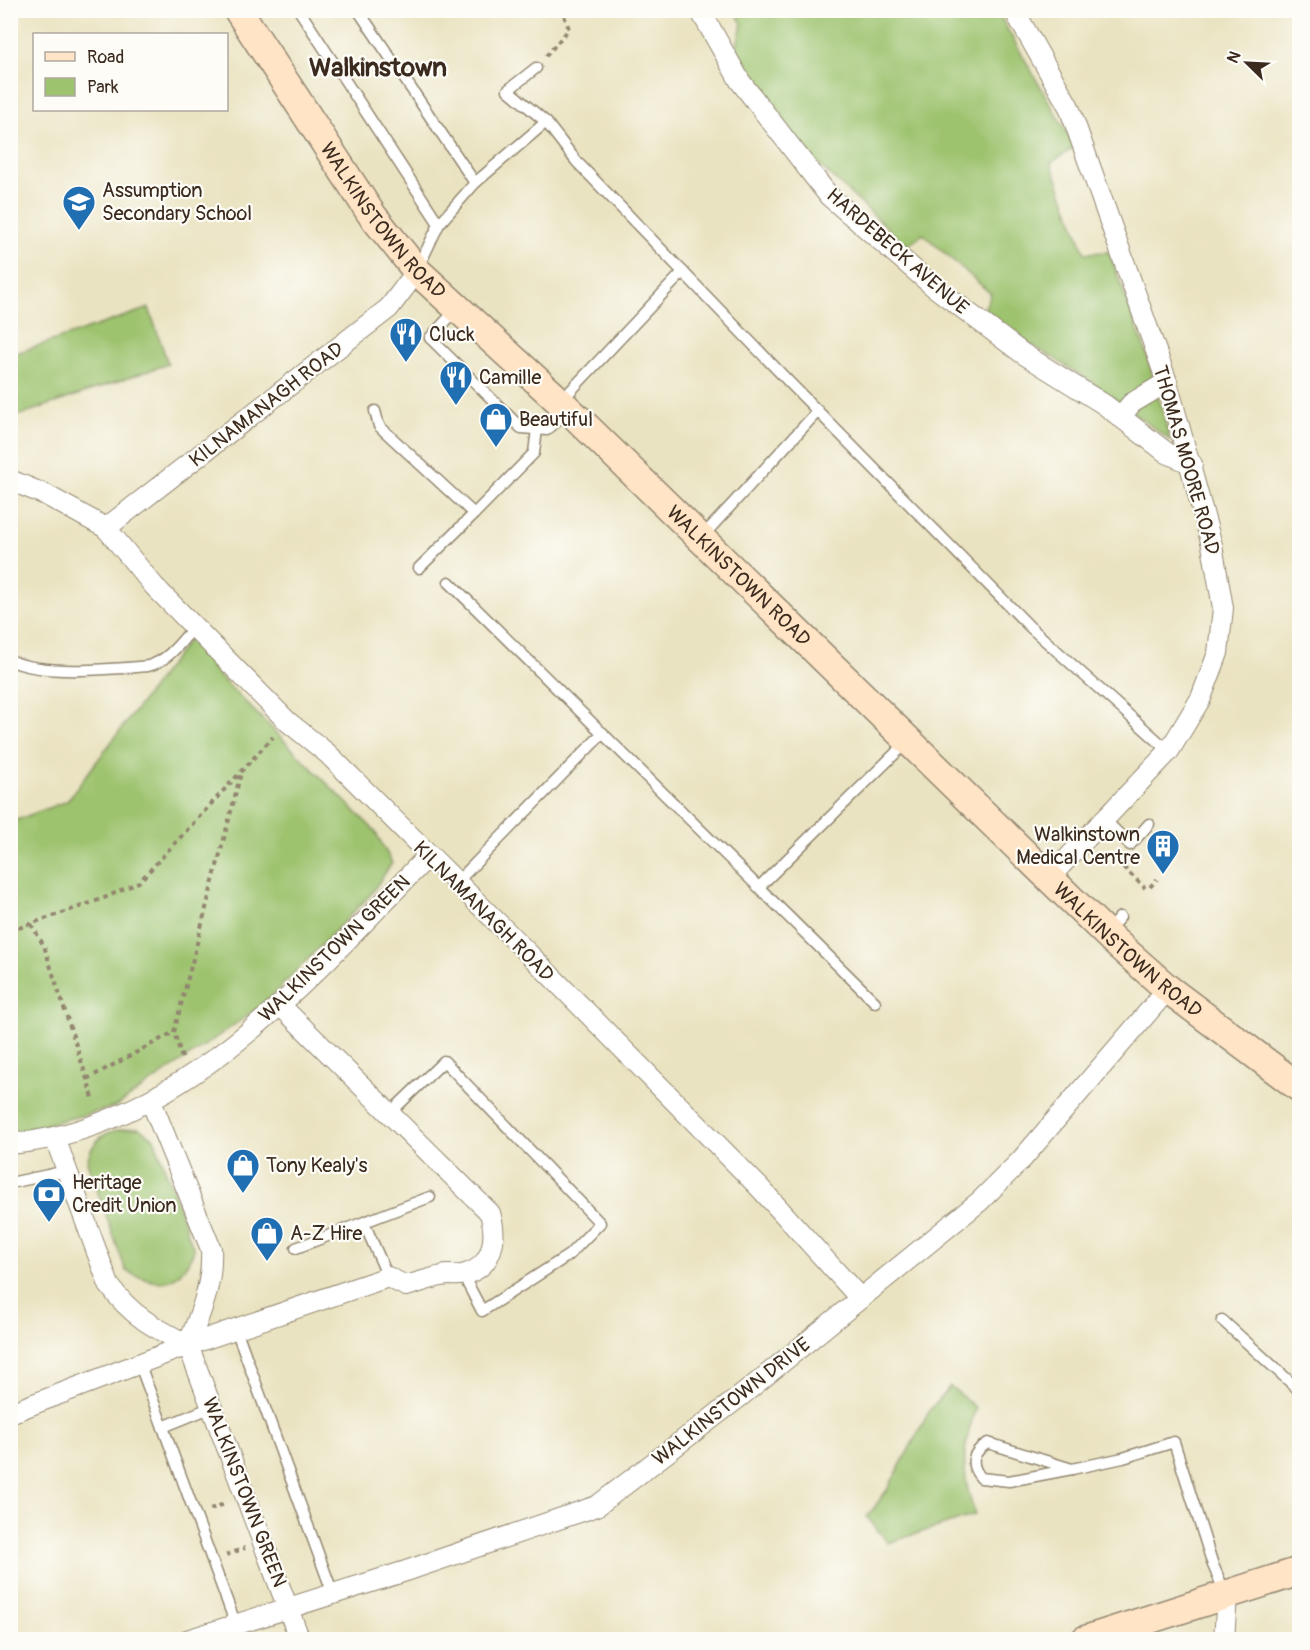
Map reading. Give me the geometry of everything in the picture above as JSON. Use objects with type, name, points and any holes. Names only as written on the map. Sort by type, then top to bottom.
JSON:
[{"type":"main road","name":"WALKINSTOWN ROAD","points":[[238,10],[372,215],[417,271],[565,406],[1048,878],[1113,925],[1168,989],[1299,1088]]},
{"type":"main road","points":[[1085,1640],[1299,1571]]},
{"type":"street","name":"HARDEBECK AVENUE","points":[[700,10],[740,81],[830,196],[933,286],[1022,353],[1120,417],[1167,453],[1192,464]]},
{"type":"street","name":"THOMAS MOORE ROAD","points":[[1014,10],[1069,107],[1167,382],[1192,464],[1196,488],[1212,545],[1223,608],[1218,653],[1201,698],[1169,751],[1048,878]]},
{"type":"street","name":"KILNAMANAGH ROAD","points":[[106,528],[389,308],[417,271]]},
{"type":"street","points":[[1120,417],[1132,403],[1167,382]]},
{"type":"street","name":"KILNAMANAGH ROAD","points":[[10,480],[46,495],[106,528],[154,586],[194,627],[287,721],[328,754],[760,1188],[859,1297]]},
{"type":"street","name":"WALKINSTOWN GREEN","points":[[10,1144],[55,1138],[101,1122],[151,1101],[188,1076],[281,1006],[428,856]]},
{"type":"street","name":"WALKINSTOWN DRIVE","points":[[186,1640],[333,1594],[597,1506],[742,1395],[859,1297],[980,1201],[1005,1176],[1168,989]]},
{"type":"street","points":[[10,1413],[188,1345],[388,1277],[406,1286],[444,1275],[463,1275],[484,1264],[493,1248],[495,1231],[490,1213],[281,1006]]},
{"type":"street","points":[[151,1101],[212,1249],[213,1274],[188,1345]]},
{"type":"street","points":[[55,1138],[109,1285],[123,1305],[141,1319],[188,1345]]},
{"type":"street","name":"WALKINSTOWN GREEN","points":[[188,1345],[290,1607],[300,1640]]},
{"type":"street","points":[[1224,1640],[1227,1595]]},
{"type":"lane","points":[[299,10],[439,224]]},
{"type":"lane","points":[[358,10],[475,183]]},
{"type":"lane","points":[[536,68],[508,90],[546,122],[577,162],[1055,651],[1169,751]]},
{"type":"lane","points":[[417,271],[439,224],[475,183],[546,122]]},
{"type":"lane","points":[[457,309],[430,338],[521,428],[547,430],[565,406],[683,272]]},
{"type":"lane","points":[[375,411],[379,426],[474,514]]},
{"type":"lane","points":[[701,538],[818,411]]},
{"type":"lane","points":[[419,568],[534,453],[537,429]]},
{"type":"lane","points":[[449,582],[875,1002]]},
{"type":"lane","points":[[10,660],[21,665],[61,670],[148,666],[158,664],[169,655],[194,627]]},
{"type":"lane","points":[[456,883],[603,733]]},
{"type":"lane","points":[[759,887],[908,741]]},
{"type":"lane","points":[[1105,820],[1132,843],[1149,824]]},
{"type":"lane","points":[[390,1113],[444,1060],[600,1223],[570,1255],[482,1311],[463,1275]]},
{"type":"lane","points":[[10,1183],[67,1171]]},
{"type":"lane","points":[[296,1248],[430,1197]]},
{"type":"lane","points":[[364,1223],[388,1277]]},
{"type":"lane","points":[[1222,1320],[1299,1391]]},
{"type":"lane","points":[[236,1329],[333,1594]]},
{"type":"lane","points":[[140,1365],[236,1625]]},
{"type":"lane","points":[[163,1427],[212,1407]]},
{"type":"lane","points":[[1072,1469],[988,1443],[980,1448],[973,1458],[974,1469],[981,1478],[1009,1481],[1072,1469],[1123,1458],[1174,1442],[1213,1565],[1227,1595]]},
{"type":"path","points":[[536,68],[569,29],[562,10]]},
{"type":"path","points":[[10,932],[102,899],[139,882],[287,721]]},
{"type":"path","points":[[188,1076],[174,1032],[243,768]]},
{"type":"path","points":[[1128,860],[1122,866],[1147,888],[1157,879]]},
{"type":"path","points":[[31,924],[44,945],[101,1122]]},
{"type":"path","points":[[87,1079],[174,1032]]},
{"type":"path","points":[[212,1561],[264,1540]]},
{"type":"green space","points":[[735,11],[997,11],[1075,147],[1051,163],[1085,253],[1109,252],[1146,352],[1170,440],[1092,382],[982,314],[991,294],[923,234],[907,246],[802,149],[735,54],[742,24]]},
{"type":"green space","points":[[149,308],[168,364],[11,418],[11,355]]},
{"type":"green space","points":[[189,639],[219,676],[375,831],[392,863],[371,894],[264,1004],[115,1107],[28,1129],[11,1131],[11,822],[67,801]]},
{"type":"green space","points":[[139,1128],[154,1138],[194,1250],[181,1272],[167,1281],[149,1280],[126,1271],[87,1162],[99,1138],[113,1131]]},
{"type":"green space","points":[[950,1386],[976,1408],[965,1449],[965,1474],[975,1515],[888,1543],[867,1517],[887,1490],[930,1410]]},
{"type":"place","name":"Assumption Secondary School","points":[[79,231]]},
{"type":"place","name":"Cluck","points":[[406,363]]},
{"type":"place","name":"Camille","points":[[456,406]]},
{"type":"place","name":"Beautiful","points":[[496,448]]},
{"type":"place","name":"Walkinstown Medical Centre","points":[[1163,875]]},
{"type":"place","name":"Tony Kealy's","points":[[243,1194]]},
{"type":"place","name":"Heritage Credit Union","points":[[49,1223]]},
{"type":"place","name":"A-Z Hire","points":[[267,1262]]},
{"type":"district","name":"Walkinstown","points":[[378,67]]}]
